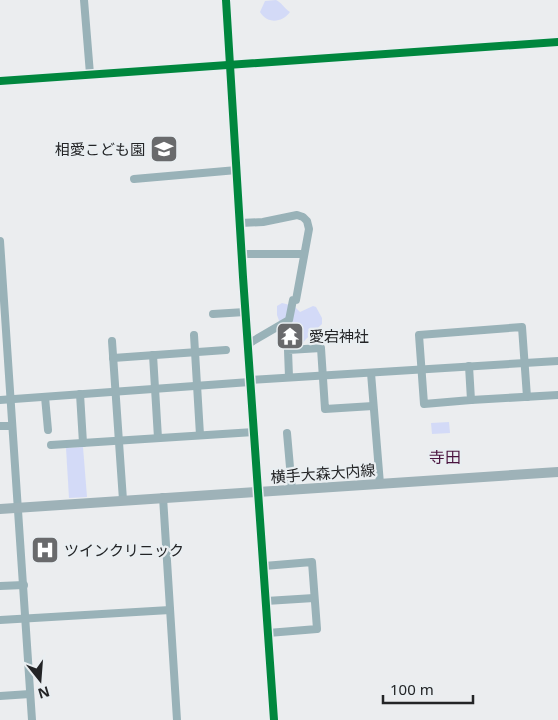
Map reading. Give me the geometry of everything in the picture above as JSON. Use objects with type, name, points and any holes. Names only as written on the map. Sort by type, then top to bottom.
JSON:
[{"type":"main road","name":"横手大森大内線","points":[[0,509],[558,472]]},
{"type":"street","points":[[84,0],[90,74]]},
{"type":"street","points":[[226,0],[274,720]]},
{"type":"street","points":[[0,81],[558,42]]},
{"type":"street","points":[[134,179],[237,170]]},
{"type":"street","points":[[240,224],[269,221],[297,215],[307,221],[309,230],[296,300],[293,300],[289,320],[248,344]]},
{"type":"street","points":[[0,241],[32,720]]},
{"type":"street","points":[[242,254],[304,254]]},
{"type":"street","points":[[213,314],[246,312]]},
{"type":"street","points":[[527,397],[522,327],[419,335],[424,404],[558,395]]},
{"type":"street","points":[[194,335],[200,435]]},
{"type":"street","points":[[112,341],[123,500]]},
{"type":"street","points":[[289,377],[288,350],[321,348],[325,409],[373,406]]},
{"type":"street","points":[[114,358],[226,350]]},
{"type":"street","points":[[153,355],[158,438]]},
{"type":"street","points":[[0,400],[197,386],[289,377],[558,360]]},
{"type":"street","points":[[469,366],[471,400]]},
{"type":"street","points":[[371,373],[380,484]]},
{"type":"street","points":[[80,394],[83,443]]},
{"type":"street","points":[[45,397],[48,430]]},
{"type":"street","points":[[0,426],[12,426]]},
{"type":"street","points":[[50,445],[254,432]]},
{"type":"street","points":[[287,433],[292,490]]},
{"type":"street","points":[[163,497],[177,720]]},
{"type":"street","points":[[264,566],[312,562],[316,629],[268,633]]},
{"type":"street","points":[[0,586],[24,585]]},
{"type":"street","points":[[266,602],[314,598]]},
{"type":"street","points":[[0,620],[170,610]]},
{"type":"street","points":[[0,696],[30,694]]},
{"type":"shaded area","points":[[276,0],[290,12],[279,20],[267,19],[260,12],[265,1]]},
{"type":"shaded area","points":[[282,303],[294,306],[300,312],[313,306],[316,307],[322,318],[322,324],[299,348],[285,347],[281,343],[279,336],[282,329],[277,315],[277,306]]},
{"type":"shaded area","points":[[449,422],[450,433],[432,434],[431,423]]},
{"type":"shaded area","points":[[83,447],[87,497],[69,498],[66,448]]},
{"type":"cycle path","points":[[226,0],[274,720]]},
{"type":"cycle path","points":[[0,81],[558,42]]},
{"type":"place","name":"相愛こども園","points":[[164,149]]},
{"type":"place","name":"愛宕神社","points":[[290,336]]},
{"type":"place","name":"ツインクリニック","points":[[45,550]]},
{"type":"district","name":"寺田","points":[[445,457]]}]
